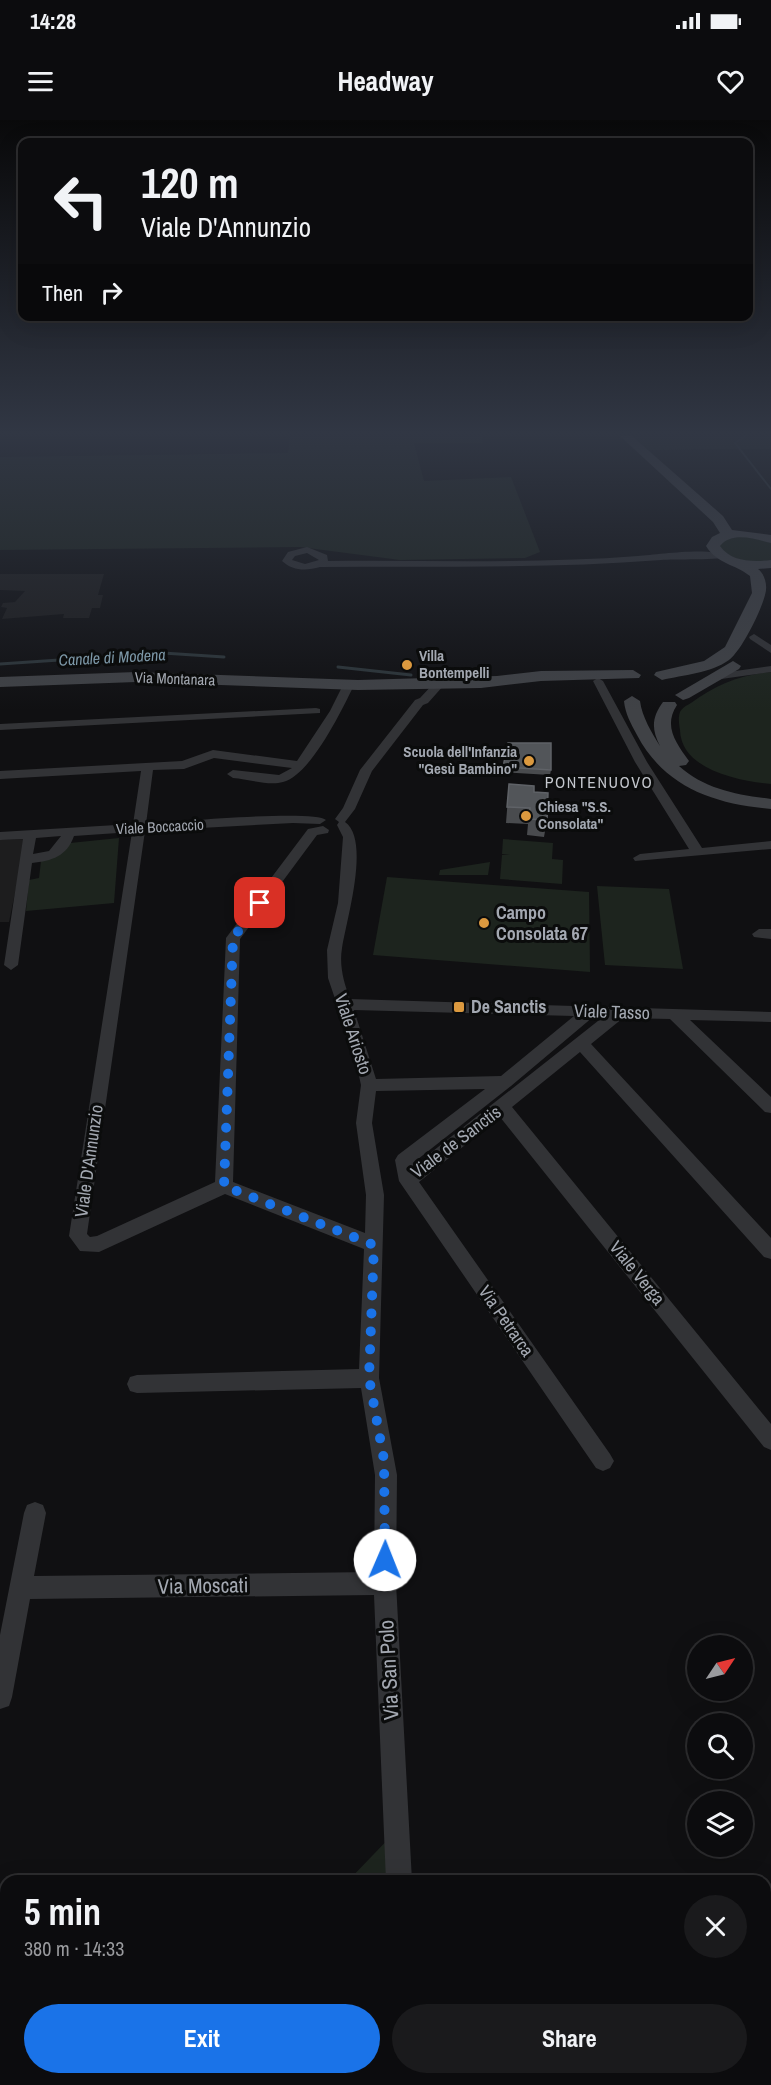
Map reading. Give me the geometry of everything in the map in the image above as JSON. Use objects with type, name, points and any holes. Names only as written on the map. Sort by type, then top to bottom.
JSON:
[{"type":"main road","points":[[725,528],[727,535]]},
{"type":"main road","points":[[739,528],[771,539]]},
{"type":"main road","points":[[633,675],[621,682],[620,687],[623,694],[632,701],[650,705],[676,700],[741,662],[754,637],[766,588],[769,564],[742,564],[723,557],[713,546],[714,542],[727,535],[754,534]]},
{"type":"main road","name":"Via Montanara","points":[[0,682],[144,677],[350,683],[357,688],[425,688],[554,676],[662,675],[709,664],[732,649],[759,593],[757,575],[742,564]]},
{"type":"main road","points":[[662,675],[679,683],[676,700],[662,718],[663,736],[670,750],[683,764],[718,783],[743,790],[771,793]]},
{"type":"main road","name":"Via Montanara","points":[[554,676],[598,681],[620,687]]},
{"type":"main road","points":[[0,691],[69,687],[87,680]]},
{"type":"main road","points":[[632,701],[652,750],[667,768],[689,782],[719,795],[771,804]]},
{"type":"street","points":[[692,555],[713,546]]},
{"type":"street","points":[[322,561],[600,561],[692,555],[723,557]]},
{"type":"street","points":[[754,637],[771,650]]},
{"type":"street","points":[[714,677],[771,669]]},
{"type":"street","points":[[598,681],[641,762],[697,851]]},
{"type":"street","points":[[233,774],[281,778],[296,771],[336,711],[350,683]]},
{"type":"street","points":[[374,1245],[224,1186],[233,938],[313,832],[322,825],[335,831],[342,822],[366,770],[425,688]]},
{"type":"street","points":[[0,727],[316,711]]},
{"type":"street","points":[[0,775],[148,765],[184,765],[213,754],[299,765]]},
{"type":"street","name":"Viale D'Annunzio","points":[[148,765],[78,1236],[86,1245],[99,1244],[224,1186]]},
{"type":"street","name":"Viale Ariosto","points":[[342,822],[350,837],[345,903],[334,960],[334,978],[363,1058],[369,1084],[364,1123],[375,1195],[374,1245]]},
{"type":"street","name":"Viale Boccaccio","points":[[0,836],[139,828],[322,825]]},
{"type":"street","points":[[26,859],[59,852],[69,832]]},
{"type":"street","points":[[8,957],[30,835]]},
{"type":"street","points":[[640,858],[771,845]]},
{"type":"street","name":"Viale Tasso","points":[[344,1004],[771,1017]]},
{"type":"street","name":"Viale de Sanctis","points":[[589,1012],[505,1082],[404,1160],[408,1181],[618,1013]]},
{"type":"street","points":[[675,1015],[771,1107]]},
{"type":"street","points":[[582,1044],[771,1251]]},
{"type":"street","points":[[369,1084],[505,1082]]},
{"type":"street","name":"Viale Verga","points":[[502,1107],[771,1440]]},
{"type":"street","name":"Via Petrarca","points":[[408,1181],[603,1461]]},
{"type":"street","name":"Via San Polo","points":[[374,1245],[369,1378],[386,1475],[385,1583],[399,1875]]},
{"type":"street","points":[[137,1384],[369,1378]]},
{"type":"street","points":[[0,1697],[35,1513]]},
{"type":"street","name":"Via Moscati","points":[[21,1588],[385,1583]]},
{"type":"shaded area","points":[[0,528],[531,528],[540,552],[525,558],[400,560],[300,547],[0,550]]},
{"type":"shaded area","points":[[742,536],[771,542],[771,560],[735,558],[723,551],[719,545],[726,539]]},
{"type":"shaded area","points":[[0,574],[104,574],[98,595],[103,595],[100,608],[92,608],[89,618],[63,618],[64,614],[2,619],[7,608],[1,607],[3,603],[15,602],[25,591],[0,590]]},
{"type":"shaded area","points":[[771,672],[771,784],[743,780],[714,771],[690,755],[683,744],[680,730],[679,716],[682,709],[728,682]]},
{"type":"shaded area","points":[[119,838],[114,903],[26,911],[29,880],[39,878],[41,861],[70,843]]},
{"type":"shaded area","points":[[26,839],[9,922],[0,922],[0,840]]},
{"type":"shaded area","points":[[503,839],[553,843],[552,859],[563,860],[562,884],[500,879],[502,855],[510,855],[502,854]]},
{"type":"shaded area","points":[[490,862],[488,875],[439,875],[440,870]]},
{"type":"shaded area","name":"Campo Consolata 67","points":[[387,877],[589,892],[590,972],[373,955]]},
{"type":"shaded area","points":[[597,886],[669,889],[683,969],[605,965]]},
{"type":"shaded area","points":[[397,1830],[401,1875],[354,1875]]},
{"type":"building","name":"Scuola dell'Infanzia \"Gesù Bambino\"","points":[[508,743],[551,743],[551,770],[503,767]]},
{"type":"building","points":[[509,784],[534,786],[534,792],[548,793],[547,820],[529,819],[530,808],[507,807]]},
{"type":"waterway","name":"Canale di Modena","points":[[0,664],[163,653],[224,657]]},
{"type":"waterway","name":"Canale di Modena","points":[[338,667],[411,675]]},
{"type":"place","name":"Villa Bontempelli","points":[[407,665]]},
{"type":"place","name":"Scuola dell'Infanzia \"Gesù Bambino\"","points":[[529,761]]},
{"type":"place","name":"Chiesa \"S.S. Consolata\"","points":[[526,816]]},
{"type":"place","name":"Campo Consolata 67","points":[[484,923]]},
{"type":"place","name":"De Sanctis","points":[[459,1007]]},
{"type":"district","name":"PONTENUOVO","points":[[599,782]]},
{"type":"route","points":[[260,903],[233,938],[224,1186],[374,1245],[369,1378],[384,1460],[385,1560]]}]
